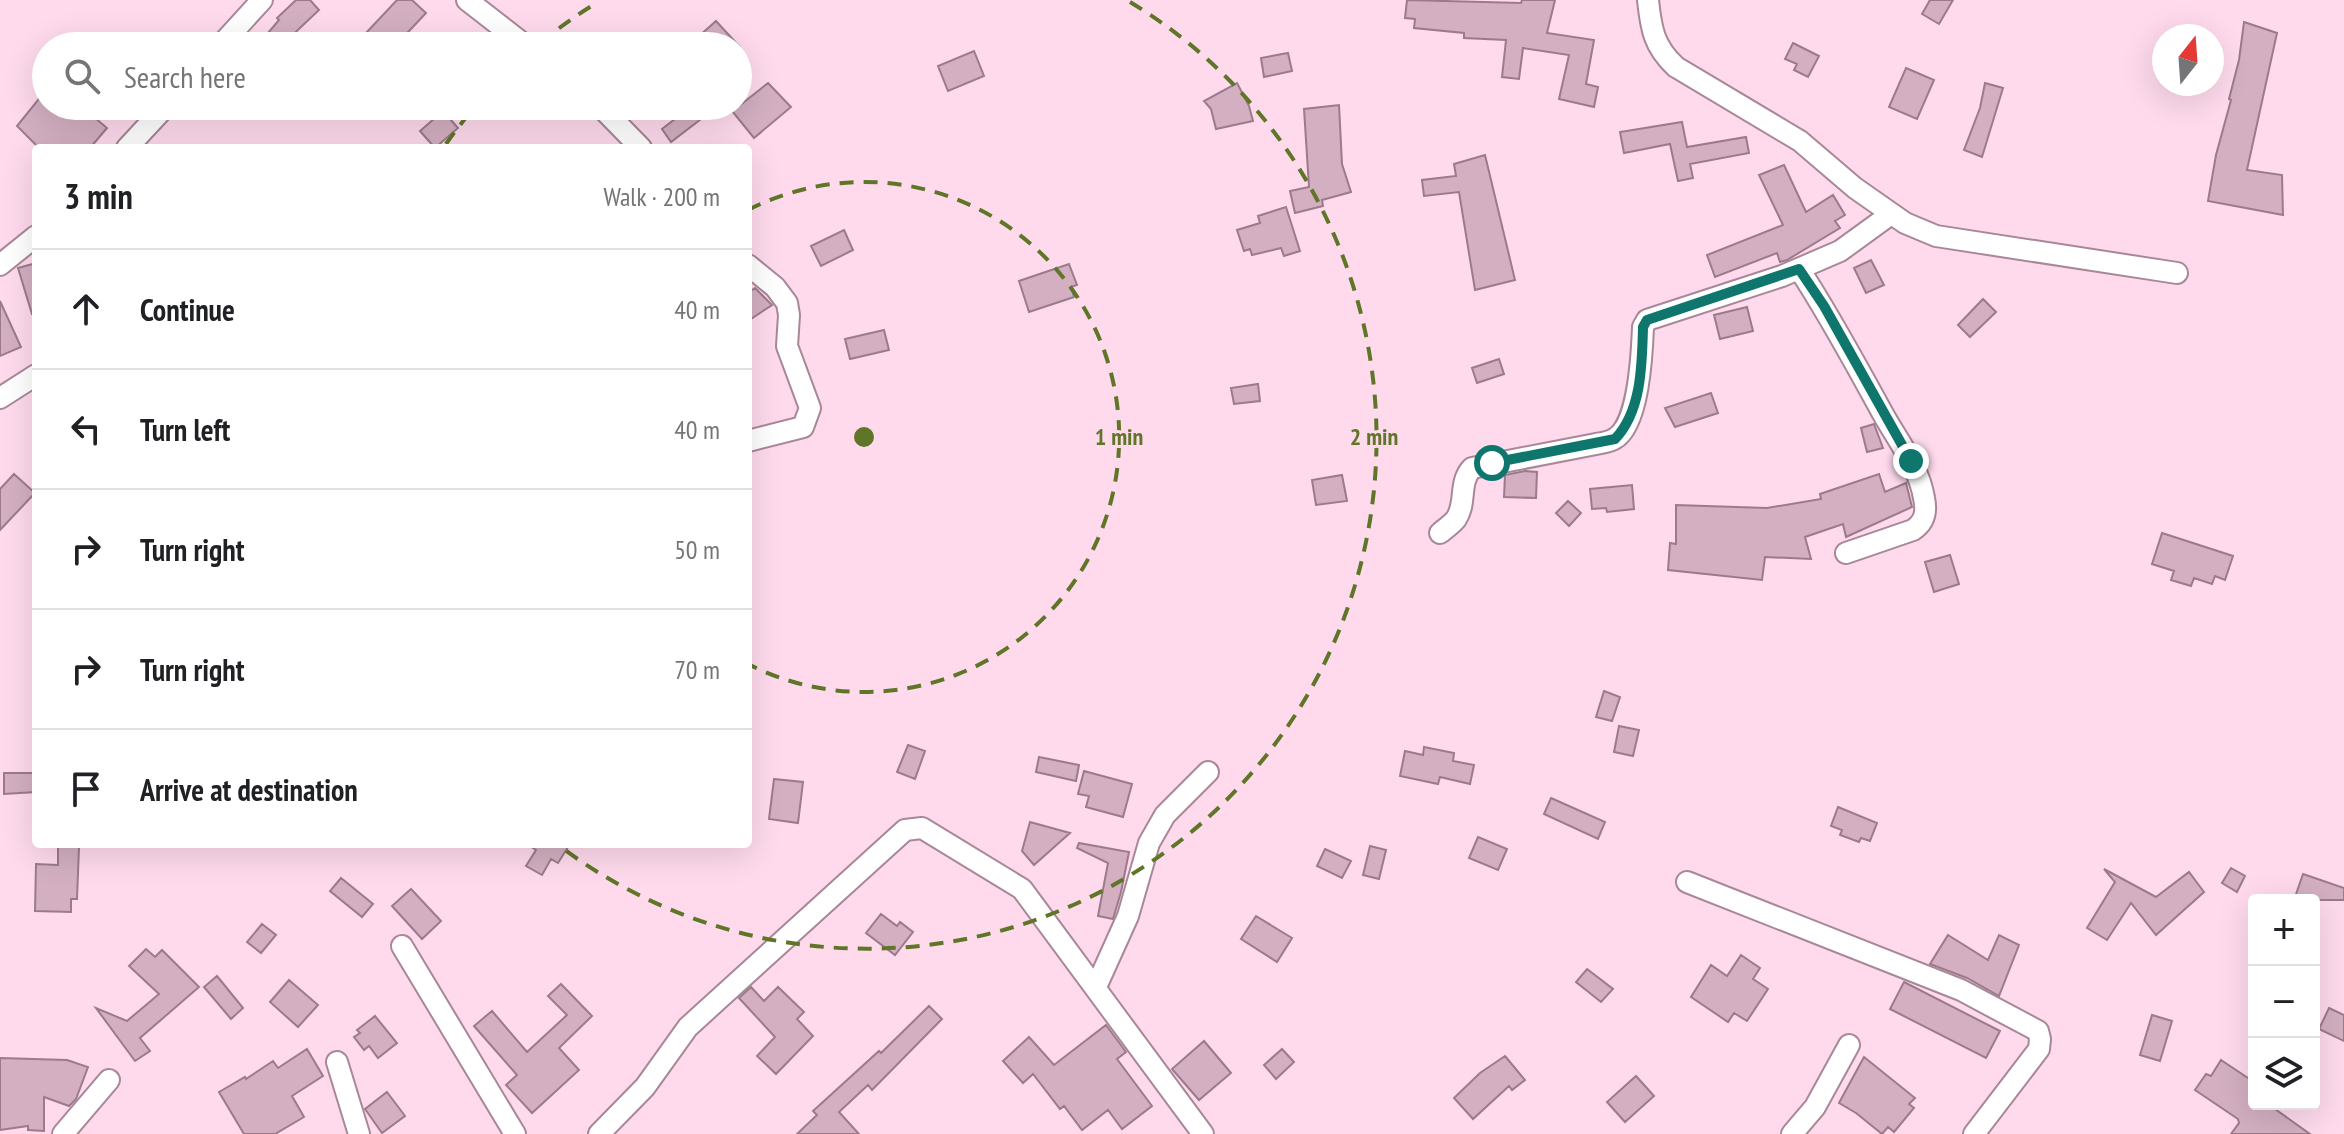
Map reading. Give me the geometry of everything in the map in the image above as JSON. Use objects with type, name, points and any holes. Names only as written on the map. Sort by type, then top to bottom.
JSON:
[{"type":"street","points":[[233,32],[262,0]]},
{"type":"street","points":[[467,0],[508,32]]},
{"type":"street","points":[[1648,0],[1651,28],[1661,54],[1676,67],[1800,141],[1855,188],[1905,223],[1936,236],[2177,273]]},
{"type":"street","points":[[131,144],[153,120]]},
{"type":"street","points":[[614,120],[637,144]]},
{"type":"street","points":[[1440,533],[1456,519],[1461,507],[1463,485],[1472,468],[1615,439],[1627,422],[1639,388],[1643,327],[1647,320],[1799,269],[1840,251],[1891,214]]},
{"type":"street","points":[[0,265],[32,239]]},
{"type":"street","points":[[752,268],[775,287],[787,303],[787,346],[810,408],[803,427],[752,440]]},
{"type":"street","points":[[1799,269],[1824,306],[1911,461],[1924,495],[1925,517],[1913,530],[1846,553]]},
{"type":"street","points":[[0,398],[32,378]]},
{"type":"street","points":[[1096,987],[1128,916],[1149,843],[1165,815],[1208,772]]},
{"type":"street","points":[[599,1134],[645,1087],[688,1027],[905,830],[922,828],[1022,889],[1203,1134]]},
{"type":"street","points":[[1687,882],[1961,990],[2038,1031],[2039,1049],[1974,1134]]},
{"type":"street","points":[[402,946],[515,1134]]},
{"type":"street","points":[[1792,1134],[1815,1107],[1849,1045]]},
{"type":"street","points":[[337,1062],[359,1134]]},
{"type":"street","points":[[63,1134],[109,1080]]},
{"type":"building","points":[[296,0],[310,0],[319,10],[296,32],[269,32],[279,20],[277,18]]},
{"type":"building","points":[[397,0],[412,0],[426,13],[408,32],[367,32]]},
{"type":"building","points":[[1407,0],[1521,3],[1522,0],[1555,0],[1547,33],[1594,40],[1586,84],[1598,87],[1594,107],[1559,99],[1569,55],[1523,48],[1519,79],[1502,77],[1506,40],[1464,38],[1464,33],[1414,28],[1415,19],[1405,18]]},
{"type":"building","points":[[1930,0],[1953,0],[1939,24],[1922,14]]},
{"type":"building","points":[[716,21],[726,32],[704,32]]},
{"type":"building","points":[[2244,22],[2277,33],[2247,170],[2282,175],[2283,215],[2208,201],[2216,155],[2231,100]]},
{"type":"building","points":[[1793,43],[1819,56],[1808,77],[1794,70],[1797,64],[1785,59]]},
{"type":"building","points":[[974,51],[984,76],[948,91],[938,66]]},
{"type":"building","points":[[1288,53],[1292,71],[1264,77],[1261,58]]},
{"type":"building","points":[[1906,68],[1934,80],[1917,119],[1889,107]]},
{"type":"building","points":[[768,83],[791,107],[754,138],[739,120],[752,120],[752,96]]},
{"type":"building","points":[[1237,83],[1253,121],[1216,129],[1211,109],[1204,101]]},
{"type":"building","points":[[1985,83],[2003,88],[1982,157],[1964,150],[1980,108]]},
{"type":"building","points":[[1339,105],[1342,164],[1351,192],[1322,200],[1323,206],[1295,213],[1290,191],[1309,187],[1304,109]]},
{"type":"building","points":[[32,107],[32,120],[98,120],[107,128],[93,144],[35,144],[17,126]]},
{"type":"building","points":[[433,120],[451,120],[458,128],[440,144],[431,144],[420,131]]},
{"type":"building","points":[[674,120],[700,120],[671,142],[662,129]]},
{"type":"building","points":[[1682,122],[1687,147],[1746,137],[1749,153],[1690,164],[1693,178],[1678,181],[1670,144],[1624,153],[1620,132]]},
{"type":"building","points":[[1485,155],[1515,280],[1475,290],[1459,192],[1424,196],[1422,180],[1456,176],[1454,164]]},
{"type":"building","points":[[1784,165],[1806,212],[1833,195],[1845,215],[1835,221],[1840,228],[1787,260],[1780,262],[1777,253],[1715,277],[1707,255],[1783,225],[1759,175]]},
{"type":"building","points":[[1286,207],[1300,251],[1284,256],[1281,248],[1252,255],[1250,249],[1244,251],[1237,230],[1260,223],[1258,216]]},
{"type":"building","points":[[844,230],[853,250],[821,266],[811,246]]},
{"type":"building","points":[[1871,260],[1884,285],[1866,293],[1854,268]]},
{"type":"building","points":[[32,264],[32,314],[18,268]]},
{"type":"building","points":[[1069,264],[1077,285],[1071,287],[1074,297],[1029,312],[1019,281]]},
{"type":"building","points":[[755,288],[772,305],[752,318],[752,290]]},
{"type":"building","points":[[1983,299],[1996,312],[1970,337],[1958,325]]},
{"type":"building","points":[[0,301],[21,347],[0,356]]},
{"type":"building","points":[[1747,307],[1753,331],[1720,339],[1714,315]]},
{"type":"building","points":[[884,330],[889,350],[850,359],[845,339]]},
{"type":"building","points":[[1499,359],[1504,374],[1477,383],[1472,368]]},
{"type":"building","points":[[1258,384],[1260,401],[1234,404],[1231,388]]},
{"type":"building","points":[[1711,393],[1718,413],[1675,427],[1665,408]]},
{"type":"building","points":[[1874,424],[1883,448],[1867,452],[1861,428]]},
{"type":"building","points":[[1537,472],[1536,498],[1504,497],[1505,475]]},
{"type":"building","points":[[14,474],[32,490],[32,496],[0,530],[0,489]]},
{"type":"building","points":[[1879,474],[1885,492],[1906,483],[1912,507],[1846,537],[1843,524],[1805,537],[1811,559],[1765,557],[1762,580],[1668,570],[1670,543],[1676,544],[1676,505],[1767,508],[1821,499],[1820,494]]},
{"type":"building","points":[[1342,475],[1347,501],[1316,505],[1312,480]]},
{"type":"building","points":[[1632,485],[1634,509],[1607,512],[1606,508],[1592,509],[1590,489]]},
{"type":"building","points":[[1568,501],[1581,513],[1569,526],[1556,513]]},
{"type":"building","points":[[2162,533],[2233,556],[2225,580],[2215,576],[2212,584],[2194,578],[2191,586],[2171,580],[2174,571],[2152,564]]},
{"type":"building","points":[[1950,555],[1959,584],[1934,592],[1925,562]]},
{"type":"building","points":[[1604,691],[1620,697],[1612,721],[1596,717]]},
{"type":"building","points":[[1619,726],[1639,730],[1633,756],[1614,752]]},
{"type":"building","points":[[908,745],[925,751],[915,779],[897,772]]},
{"type":"building","points":[[1424,747],[1454,753],[1453,761],[1474,765],[1470,784],[1440,777],[1438,784],[1400,776],[1405,751],[1423,755]]},
{"type":"building","points":[[1039,757],[1079,765],[1076,781],[1036,772]]},
{"type":"building","points":[[1084,771],[1132,784],[1123,817],[1086,807],[1089,796],[1078,794]]},
{"type":"building","points":[[4,773],[32,773],[32,792],[4,794]]},
{"type":"building","points":[[774,779],[803,782],[798,823],[769,819]]},
{"type":"building","points":[[1551,798],[1605,822],[1598,839],[1544,814]]},
{"type":"building","points":[[1838,807],[1877,823],[1870,841],[1861,838],[1859,842],[1840,835],[1842,830],[1831,826]]},
{"type":"building","points":[[1030,822],[1070,833],[1034,865],[1022,851]]},
{"type":"building","points":[[1478,837],[1507,849],[1498,870],[1469,858]]},
{"type":"building","points":[[1079,843],[1129,852],[1113,919],[1098,916],[1108,863],[1077,848]]},
{"type":"building","points":[[1370,846],[1386,850],[1379,879],[1363,875]]},
{"type":"building","points":[[58,848],[79,848],[77,899],[71,899],[71,912],[35,911],[36,864],[58,865]]},
{"type":"building","points":[[533,848],[567,848],[558,863],[551,859],[542,875],[526,866],[536,850]]},
{"type":"building","points":[[1325,849],[1351,861],[1342,878],[1317,866]]},
{"type":"building","points":[[2231,868],[2245,876],[2237,892],[2222,883]]},
{"type":"building","points":[[2104,869],[2156,897],[2189,872],[2204,892],[2156,935],[2131,903],[2107,940],[2087,928],[2115,882]]},
{"type":"building","points":[[2303,874],[2344,888],[2344,900],[2320,900],[2320,894],[2296,894]]},
{"type":"building","points":[[341,878],[373,904],[362,917],[330,891]]},
{"type":"building","points":[[411,889],[441,921],[422,939],[392,906]]},
{"type":"building","points":[[881,914],[897,926],[900,922],[913,932],[895,955],[866,933]]},
{"type":"building","points":[[1256,916],[1292,938],[1277,962],[1241,939]]},
{"type":"building","points":[[262,924],[276,935],[261,953],[247,942]]},
{"type":"building","points":[[1948,935],[1988,960],[1999,935],[2019,945],[1999,996],[1967,978],[1930,964]]},
{"type":"building","points":[[146,949],[155,957],[162,950],[199,987],[140,1038],[150,1051],[135,1061],[96,1008],[127,1021],[159,994],[129,966]]},
{"type":"building","points":[[1741,955],[1760,968],[1753,979],[1768,989],[1747,1021],[1734,1013],[1728,1022],[1691,997],[1711,965],[1727,976]]},
{"type":"building","points":[[1587,969],[1613,989],[1601,1002],[1576,982]]},
{"type":"building","points":[[217,976],[243,1008],[231,1019],[204,987]]},
{"type":"building","points":[[289,980],[318,1005],[298,1027],[270,1002]]},
{"type":"building","points":[[1904,982],[2000,1031],[1986,1058],[1890,1009]]},
{"type":"building","points":[[561,984],[592,1016],[559,1048],[579,1070],[532,1113],[506,1085],[517,1075],[474,1026],[492,1011],[527,1052],[567,1015],[548,996]]},
{"type":"building","points":[[751,987],[764,1001],[778,987],[804,1012],[797,1019],[813,1036],[776,1074],[757,1056],[775,1037],[739,998]]},
{"type":"building","points":[[929,1006],[942,1019],[872,1090],[868,1085],[839,1112],[859,1134],[797,1134],[817,1115],[813,1111],[879,1051],[881,1053]]},
{"type":"building","points":[[2329,1008],[2344,1015],[2344,1041],[2320,1029]]},
{"type":"building","points":[[2152,1015],[2172,1021],[2160,1061],[2140,1055]]},
{"type":"building","points":[[375,1016],[397,1043],[378,1058],[369,1046],[364,1050],[354,1037],[360,1033],[357,1030]]},
{"type":"building","points":[[1106,1025],[1126,1052],[1117,1059],[1152,1106],[1122,1129],[1108,1110],[1082,1130],[1064,1106],[1060,1109],[1033,1074],[1023,1083],[1003,1061],[1029,1037],[1054,1065]]},
{"type":"building","points":[[1204,1041],[1231,1073],[1199,1100],[1172,1069]]},
{"type":"building","points":[[307,1049],[323,1076],[292,1096],[304,1117],[275,1134],[244,1134],[219,1092],[273,1061],[278,1068]]},
{"type":"building","points":[[1282,1049],[1294,1062],[1276,1079],[1264,1065]]},
{"type":"building","points":[[1505,1056],[1525,1080],[1512,1090],[1509,1086],[1473,1119],[1454,1098],[1480,1073]]},
{"type":"building","points":[[1864,1057],[1915,1098],[1909,1104],[1914,1108],[1894,1132],[1888,1127],[1882,1134],[1839,1103]]},
{"type":"building","points":[[0,1058],[67,1060],[88,1067],[76,1099],[69,1106],[44,1097],[44,1131],[28,1130],[28,1126],[0,1130]]},
{"type":"building","points":[[2221,1060],[2248,1078],[2248,1110],[2276,1110],[2310,1134],[2231,1134],[2239,1123],[2238,1119],[2195,1090],[2206,1074],[2211,1076]]},
{"type":"building","points":[[1636,1076],[1654,1096],[1625,1122],[1607,1102]]},
{"type":"building","points":[[387,1092],[405,1116],[382,1133],[365,1109]]},
{"type":"route","points":[[1492,463],[1615,439],[1627,422],[1639,388],[1643,327],[1647,320],[1799,269],[1824,306],[1911,461]]}]
